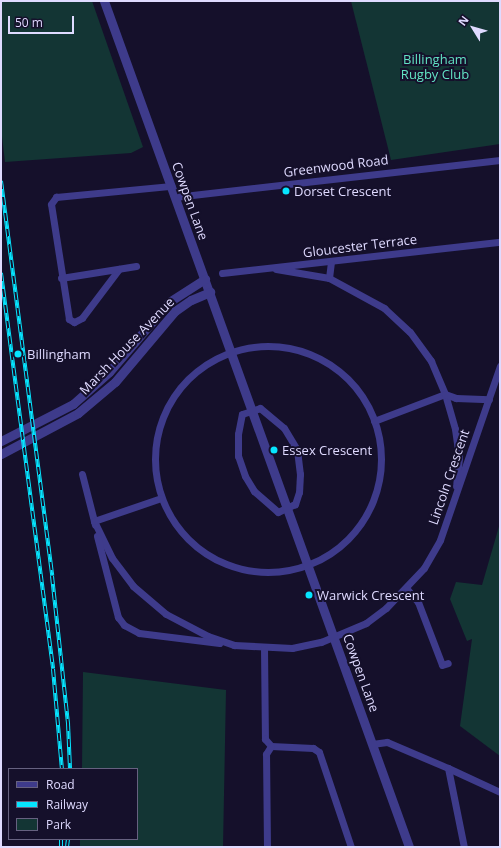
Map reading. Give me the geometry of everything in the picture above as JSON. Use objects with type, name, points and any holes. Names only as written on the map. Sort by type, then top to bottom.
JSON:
[{"type":"street","name":"Cowpen Lane","points":[[104,1],[409,847]]},
{"type":"street","name":"Greenwood Road","points":[[175,197],[500,160]]},
{"type":"street","points":[[119,269],[78,321],[69,318],[61,278],[51,204],[56,197],[171,186]]},
{"type":"street","name":"Gloucester Terrace","points":[[222,274],[276,269],[500,242]]},
{"type":"street","points":[[329,278],[331,262]]},
{"type":"street","points":[[61,278],[136,266]]},
{"type":"street","points":[[276,269],[329,278],[384,308],[410,332],[431,361],[445,394],[455,429],[459,458],[455,496]]},
{"type":"street","name":"Marsh House Avenue","points":[[2,441],[54,415],[95,386],[169,302],[205,279]]},
{"type":"street","name":"Marsh House Avenue","points":[[3,453],[57,426],[78,413],[102,394],[175,311],[191,300],[210,292]]},
{"type":"street","points":[[264,346],[289,348],[315,356],[335,367],[356,387],[374,421],[380,440],[382,463],[378,488],[371,510],[358,530],[344,543],[320,560],[272,573],[249,570],[225,563],[210,556],[183,533],[161,498],[155,466],[157,433],[163,416],[178,390],[194,372],[206,362],[230,351],[264,346]]},
{"type":"street","name":"Lincoln Crescent","points":[[334,637],[366,623],[407,589],[424,568],[440,540],[500,366]]},
{"type":"street","points":[[374,421],[445,394],[456,398],[489,399]]},
{"type":"street","points":[[260,408],[272,416],[284,428],[297,450],[300,474],[299,492],[295,504],[288,509],[278,512],[264,502],[245,476],[238,456],[238,434],[242,414],[260,408]]},
{"type":"street","points":[[82,474],[118,617],[124,625],[139,633],[264,648],[292,648],[334,637]]},
{"type":"street","points":[[94,521],[161,498]]},
{"type":"street","points":[[94,521],[121,572],[150,602],[189,628],[234,645]]},
{"type":"street","points":[[407,589],[418,602],[442,665],[448,663]]},
{"type":"street","points":[[264,648],[265,738],[271,746]]},
{"type":"street","points":[[372,744],[387,742],[500,792]]},
{"type":"street","points":[[267,847],[266,754],[271,746]]},
{"type":"street","points":[[271,746],[312,748],[319,752],[351,847]]},
{"type":"street","points":[[448,768],[464,847]]},
{"type":"green space","points":[[1,1],[92,1],[143,147],[131,153],[5,162],[1,128]]},
{"type":"green space","name":"Billingham Rugby Club","points":[[351,1],[500,1],[500,144],[391,160]]},
{"type":"green space","points":[[500,523],[500,756],[460,726],[472,639],[467,641],[450,599],[456,582],[482,585]]},
{"type":"green space","points":[[83,672],[226,690],[223,847],[80,847],[80,840],[138,840],[138,768],[82,768]]},
{"type":"railway","points":[[1,181],[52,576],[68,723],[70,768]]},
{"type":"railway","points":[[1,273],[53,669],[62,768]]},
{"type":"railway","points":[[61,840],[61,847]]},
{"type":"railway","points":[[67,847],[68,840]]},
{"type":"place","name":"Dorset Crescent","points":[[286,191]]},
{"type":"place","name":"Billingham","points":[[18,354]]},
{"type":"place","name":"Essex Crescent","points":[[274,450]]},
{"type":"place","name":"Warwick Crescent","points":[[309,595]]}]
